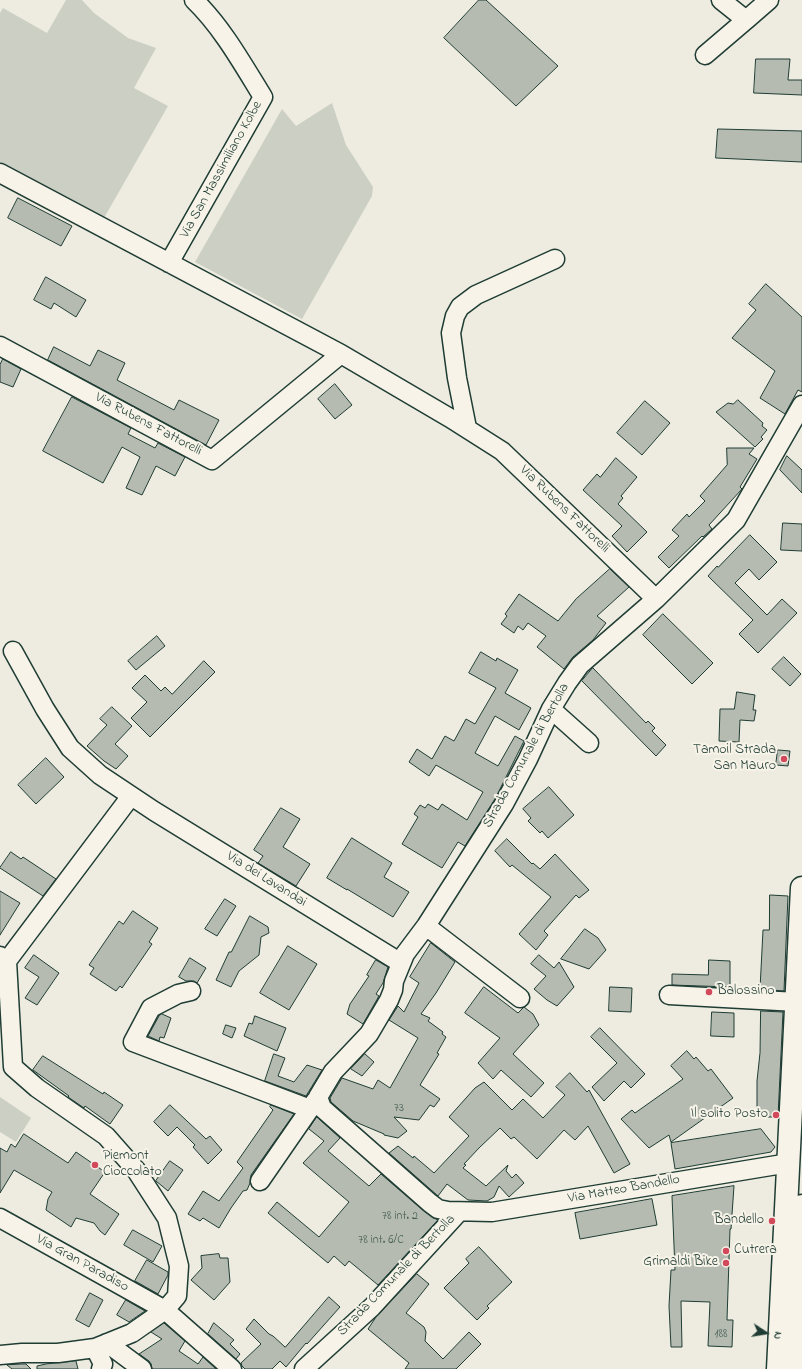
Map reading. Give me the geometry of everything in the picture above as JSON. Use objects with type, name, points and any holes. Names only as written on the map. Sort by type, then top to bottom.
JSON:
[{"type":"main road","points":[[778,1369],[798,1160],[797,1002],[802,888]]},
{"type":"main road","points":[[795,1369],[799,1333],[802,1202]]},
{"type":"street","name":"Via San Massimiliano Kolbe","points":[[169,263],[263,97],[229,43],[206,11],[194,0]]},
{"type":"street","points":[[721,0],[746,20]]},
{"type":"street","points":[[706,55],[769,0]]},
{"type":"street","name":"Via Rubens Fattorelli","points":[[0,173],[341,354],[467,428],[502,451],[656,599]]},
{"type":"street","points":[[467,428],[457,378],[452,333],[455,316],[460,307],[476,294],[554,259]]},
{"type":"street","name":"Via Rubens Fattorelli","points":[[0,346],[212,460],[341,354]]},
{"type":"street","name":"Strada Comunale di Bertolla","points":[[260,1181],[334,1072],[369,1034],[389,1000],[393,990],[394,981],[405,954],[426,926],[504,804],[528,759],[551,709],[567,683],[580,665],[656,599],[736,520],[802,405]]},
{"type":"street","name":"Via dei Lavandai","points":[[13,651],[45,709],[70,748],[100,775],[131,796],[401,963]]},
{"type":"street","name":"Strada Comunale di Bertolla","points":[[551,709],[589,743]]},
{"type":"street","points":[[0,1355],[22,1352],[58,1353],[101,1346],[132,1333],[165,1310],[177,1296],[179,1266],[167,1218],[136,1170],[106,1136],[37,1088],[13,1067],[3,959],[131,796]]},
{"type":"street","points":[[426,926],[520,998]]},
{"type":"street","points":[[191,991],[178,994],[151,1008],[133,1042],[314,1103]]},
{"type":"street","points":[[668,995],[797,1002]]},
{"type":"street","name":"Strada Comunale di Bertolla","points":[[314,1103],[322,1108],[430,1203],[438,1209],[459,1212]]},
{"type":"street","name":"Via Matteo Bandello","points":[[459,1212],[492,1212],[798,1160]]},
{"type":"street","name":"Strada Comunale di Bertolla","points":[[304,1369],[372,1307],[459,1212]]},
{"type":"street","name":"Via Gran Paradiso","points":[[0,1218],[165,1310],[232,1369]]},
{"type":"street","points":[[101,1346],[103,1364],[101,1369]]},
{"type":"street","points":[[101,1346],[142,1369]]},
{"type":"shaded area","points":[[66,0],[82,0],[94,13],[128,38],[156,48],[134,88],[168,106],[104,218],[0,162],[0,13],[3,8],[47,33]]},
{"type":"shaded area","points":[[332,103],[346,145],[373,187],[372,196],[302,319],[195,262],[282,109],[296,126]]},
{"type":"shaded area","points":[[0,1097],[31,1118],[16,1142],[0,1132]]},
{"type":"building","points":[[479,0],[486,0],[558,66],[516,106],[444,38]]},
{"type":"building","points":[[756,59],[790,59],[788,80],[802,80],[802,95],[754,93]]},
{"type":"building","points":[[718,129],[802,131],[802,162],[716,158]]},
{"type":"building","points":[[18,198],[72,226],[61,246],[8,218]]},
{"type":"building","points":[[46,277],[86,300],[76,317],[54,303],[51,309],[34,300]]},
{"type":"building","points":[[766,284],[802,317],[802,392],[798,390],[785,414],[760,398],[775,371],[732,338],[756,310],[749,304]]},
{"type":"building","points":[[54,347],[90,366],[98,350],[125,363],[117,380],[174,410],[179,400],[219,420],[206,445],[48,360]]},
{"type":"building","points":[[3,359],[21,369],[13,387],[0,382],[0,365]]},
{"type":"building","points":[[335,384],[352,405],[335,419],[318,399]]},
{"type":"building","points":[[72,397],[131,428],[128,434],[155,448],[158,443],[185,457],[175,476],[156,466],[142,495],[126,488],[140,457],[122,447],[103,483],[43,451]]},
{"type":"building","points":[[738,400],[763,423],[762,426],[767,430],[761,437],[763,439],[755,447],[716,412],[728,403],[733,404]]},
{"type":"building","points":[[645,401],[670,423],[642,455],[617,433]]},
{"type":"building","points":[[727,448],[754,448],[749,454],[757,459],[740,487],[742,489],[709,525],[712,529],[703,537],[702,536],[669,568],[658,557],[679,536],[672,530],[687,514],[689,517],[705,501],[700,496],[727,465]]},
{"type":"building","points":[[787,456],[802,470],[802,493],[780,470]]},
{"type":"building","points":[[616,458],[637,477],[621,496],[623,498],[618,504],[647,532],[627,552],[612,536],[622,526],[583,490],[597,474],[600,477]]},
{"type":"building","points":[[783,523],[802,524],[802,551],[781,550]]},
{"type":"building","points":[[750,535],[777,562],[759,580],[749,569],[735,583],[767,615],[782,599],[797,613],[758,653],[739,634],[753,620],[708,576]]},
{"type":"building","points":[[610,569],[629,587],[597,616],[606,623],[593,640],[573,657],[564,669],[537,647],[546,636],[528,623],[523,630],[518,626],[514,633],[501,624],[507,616],[505,614],[519,594],[558,621],[576,599]]},
{"type":"building","points":[[663,614],[713,663],[692,684],[643,635]]},
{"type":"building","points":[[157,636],[165,646],[136,670],[128,661]]},
{"type":"building","points":[[481,652],[496,661],[497,658],[518,670],[505,693],[531,708],[519,730],[495,716],[475,753],[498,766],[515,736],[524,741],[495,799],[465,846],[458,842],[442,868],[402,844],[418,817],[414,814],[420,805],[425,808],[428,804],[438,810],[442,804],[467,820],[483,792],[436,765],[429,776],[409,762],[417,749],[432,759],[445,736],[454,741],[466,719],[475,724],[496,688],[469,673]]},
{"type":"building","points":[[784,657],[801,674],[790,686],[772,669]]},
{"type":"building","points":[[204,661],[215,672],[150,737],[131,718],[147,702],[132,688],[145,675],[161,691],[165,687],[172,694]]},
{"type":"building","points":[[593,668],[646,723],[648,721],[655,728],[652,731],[666,745],[656,756],[582,681]]},
{"type":"building","points":[[737,692],[755,695],[753,710],[756,710],[754,721],[740,720],[739,742],[719,741],[720,709],[734,709]]},
{"type":"building","points":[[112,707],[132,726],[115,744],[128,756],[116,769],[87,746],[107,725],[100,719]]},
{"type":"building","points":[[778,750],[790,751],[788,766],[776,765]]},
{"type":"building","points":[[46,758],[64,777],[36,804],[18,785]]},
{"type":"building","points":[[549,787],[574,815],[548,838],[542,831],[540,833],[528,821],[531,818],[523,809]]},
{"type":"building","points":[[281,808],[300,819],[283,847],[310,864],[296,886],[258,863],[263,856],[254,850]]},
{"type":"building","points":[[352,838],[392,863],[384,877],[409,892],[393,917],[327,878]]},
{"type":"building","points":[[507,839],[532,864],[533,863],[540,869],[555,854],[589,890],[579,898],[576,895],[544,931],[548,935],[536,950],[519,934],[551,897],[512,865],[510,867],[495,851]]},
{"type":"building","points":[[11,852],[21,859],[23,857],[56,879],[43,896],[0,868]]},
{"type":"building","points":[[0,891],[20,903],[0,935]]},
{"type":"building","points":[[770,895],[788,896],[784,991],[760,989],[763,930],[769,930]]},
{"type":"building","points":[[225,899],[236,906],[217,936],[205,929]]},
{"type":"building","points":[[133,911],[158,928],[149,942],[152,944],[122,988],[120,986],[116,991],[90,974],[94,968],[89,965],[119,921],[123,924]]},
{"type":"building","points":[[250,916],[268,927],[269,933],[261,937],[259,955],[239,971],[231,987],[216,980],[229,952],[231,952]]},
{"type":"building","points":[[585,929],[598,938],[606,950],[589,969],[561,959]]},
{"type":"building","points":[[431,943],[455,962],[421,1014],[430,1018],[428,1021],[443,1032],[442,1034],[446,1037],[437,1053],[439,1054],[420,1085],[440,1099],[434,1107],[430,1105],[419,1120],[394,1117],[407,1131],[398,1138],[384,1135],[353,1121],[331,1102],[330,1098],[342,1078],[373,1089],[378,1080],[390,1088],[418,1038],[389,1020],[398,1006],[404,1012],[419,983],[410,977]]},
{"type":"building","points":[[288,946],[317,964],[289,1010],[260,993]]},
{"type":"building","points":[[34,955],[59,973],[37,1005],[25,998],[39,977],[25,968]]},
{"type":"building","points":[[539,955],[554,968],[559,962],[574,987],[557,1006],[534,989],[546,976],[531,964]]},
{"type":"building","points":[[190,958],[206,968],[197,983],[194,981],[186,981],[179,977]]},
{"type":"building","points":[[376,960],[388,967],[383,983],[376,994],[379,996],[363,1024],[347,1014],[350,1004],[369,976],[367,975]]},
{"type":"building","points":[[709,960],[730,961],[730,987],[672,985],[672,974],[708,975]]},
{"type":"building","points":[[484,987],[518,1013],[524,1007],[533,1014],[539,1025],[513,1054],[544,1083],[531,1097],[501,1070],[493,1079],[478,1063],[500,1038],[465,1013]]},
{"type":"building","points":[[610,987],[632,988],[631,1012],[609,1011]]},
{"type":"building","points":[[761,1011],[783,1012],[778,1117],[757,1117],[757,1081],[760,1053]]},
{"type":"building","points":[[712,1012],[734,1013],[734,1037],[711,1036]]},
{"type":"building","points":[[162,1014],[171,1018],[164,1038],[160,1037],[159,1041],[148,1036],[159,1016]]},
{"type":"building","points":[[255,1016],[286,1028],[277,1051],[244,1036],[249,1023],[252,1024]]},
{"type":"building","points":[[226,1025],[236,1028],[232,1038],[223,1034]]},
{"type":"building","points":[[600,1028],[645,1074],[631,1088],[624,1081],[604,1101],[592,1087],[617,1063],[591,1037]]},
{"type":"building","points":[[687,1051],[694,1059],[696,1057],[708,1071],[711,1069],[733,1098],[671,1142],[669,1135],[649,1148],[621,1119],[632,1110],[635,1113],[683,1079],[671,1066]]},
{"type":"building","points":[[274,1054],[285,1058],[278,1076],[294,1082],[307,1065],[322,1070],[306,1096],[265,1081]]},
{"type":"building","points":[[365,1054],[374,1062],[362,1076],[351,1069]]},
{"type":"building","points":[[43,1056],[123,1105],[110,1124],[85,1106],[84,1108],[68,1097],[69,1096],[33,1070]]},
{"type":"building","points":[[570,1073],[587,1092],[589,1090],[630,1164],[614,1173],[588,1126],[575,1140],[564,1130],[537,1159],[514,1137],[511,1139],[500,1128],[464,1164],[466,1165],[463,1168],[486,1186],[508,1165],[506,1171],[512,1178],[516,1174],[524,1183],[509,1197],[499,1186],[494,1197],[487,1201],[468,1200],[447,1184],[438,1196],[389,1153],[398,1146],[413,1158],[414,1156],[434,1173],[469,1136],[449,1117],[475,1088],[484,1082],[512,1110],[523,1099],[543,1118],[565,1095],[556,1087]]},
{"type":"building","points":[[170,1105],[206,1139],[210,1136],[222,1150],[208,1164],[193,1147],[195,1145],[177,1127],[168,1136],[154,1122]]},
{"type":"building","points":[[271,1105],[294,1114],[251,1175],[247,1190],[243,1191],[219,1228],[203,1218],[200,1221],[188,1214],[203,1191],[219,1201],[243,1168],[237,1162],[273,1110],[270,1107]]},
{"type":"building","points":[[317,1117],[340,1138],[328,1151],[369,1186],[381,1174],[424,1211],[438,1220],[378,1285],[349,1261],[345,1266],[334,1256],[328,1263],[268,1213],[277,1202],[319,1237],[349,1202],[303,1163],[324,1141],[309,1129]]},
{"type":"building","points":[[761,1129],[775,1147],[771,1152],[675,1169],[671,1143]]},
{"type":"building","points":[[24,1134],[68,1163],[76,1152],[105,1172],[90,1194],[119,1214],[105,1235],[94,1223],[76,1218],[71,1227],[46,1210],[48,1199],[52,1192],[14,1170],[0,1193],[0,1148],[7,1152],[11,1144],[15,1147]]},
{"type":"building","points":[[170,1161],[183,1170],[168,1191],[156,1181]]},
{"type":"building","points":[[734,1186],[730,1229],[727,1320],[733,1320],[732,1347],[708,1346],[710,1302],[681,1301],[682,1347],[671,1347],[669,1306],[671,1270],[675,1270],[672,1196]]},
{"type":"building","points":[[652,1199],[657,1225],[580,1239],[575,1213]]},
{"type":"building","points":[[133,1230],[162,1246],[153,1262],[124,1245]]},
{"type":"building","points":[[479,1247],[512,1282],[487,1306],[489,1308],[477,1320],[444,1288],[469,1263],[466,1259]]},
{"type":"building","points":[[219,1254],[220,1258],[228,1258],[230,1282],[214,1300],[191,1280],[202,1268],[201,1256]]},
{"type":"building","points":[[147,1260],[168,1272],[168,1275],[158,1294],[135,1281]]},
{"type":"building","points":[[417,1274],[429,1284],[406,1313],[424,1327],[426,1332],[425,1341],[443,1359],[469,1332],[481,1344],[456,1369],[405,1369],[409,1363],[368,1329],[376,1317]]},
{"type":"building","points":[[90,1293],[103,1300],[89,1327],[76,1320]]},
{"type":"building","points":[[329,1297],[340,1307],[286,1367],[280,1361],[272,1369],[245,1369],[242,1366],[241,1363],[261,1344],[246,1329],[254,1319],[285,1347]]},
{"type":"building","points":[[126,1300],[145,1311],[129,1322],[117,1315]]},
{"type":"building","points":[[164,1323],[185,1341],[179,1351],[198,1364],[203,1357],[216,1369],[152,1369],[149,1361],[139,1354],[162,1339],[151,1332]]},
{"type":"building","points":[[214,1323],[234,1340],[230,1344],[240,1354],[236,1359],[208,1334]]},
{"type":"building","points":[[76,1361],[78,1369],[37,1369],[37,1366],[46,1364]]},
{"type":"building","points":[[26,1364],[31,1369],[12,1369],[7,1365]]},
{"type":"place","name":"Tamoil Strada San Mauro","points":[[784,759]]},
{"type":"place","name":"Balossino","points":[[709,992]]},
{"type":"place","name":"Il solito Posto","points":[[776,1115]]},
{"type":"place","name":"Piemont Cioccolato","points":[[95,1165]]},
{"type":"place","name":"Bandello","points":[[772,1221]]},
{"type":"place","name":"Cutrera","points":[[726,1251]]},
{"type":"place","name":"Grimaldi Bike","points":[[726,1263]]}]
